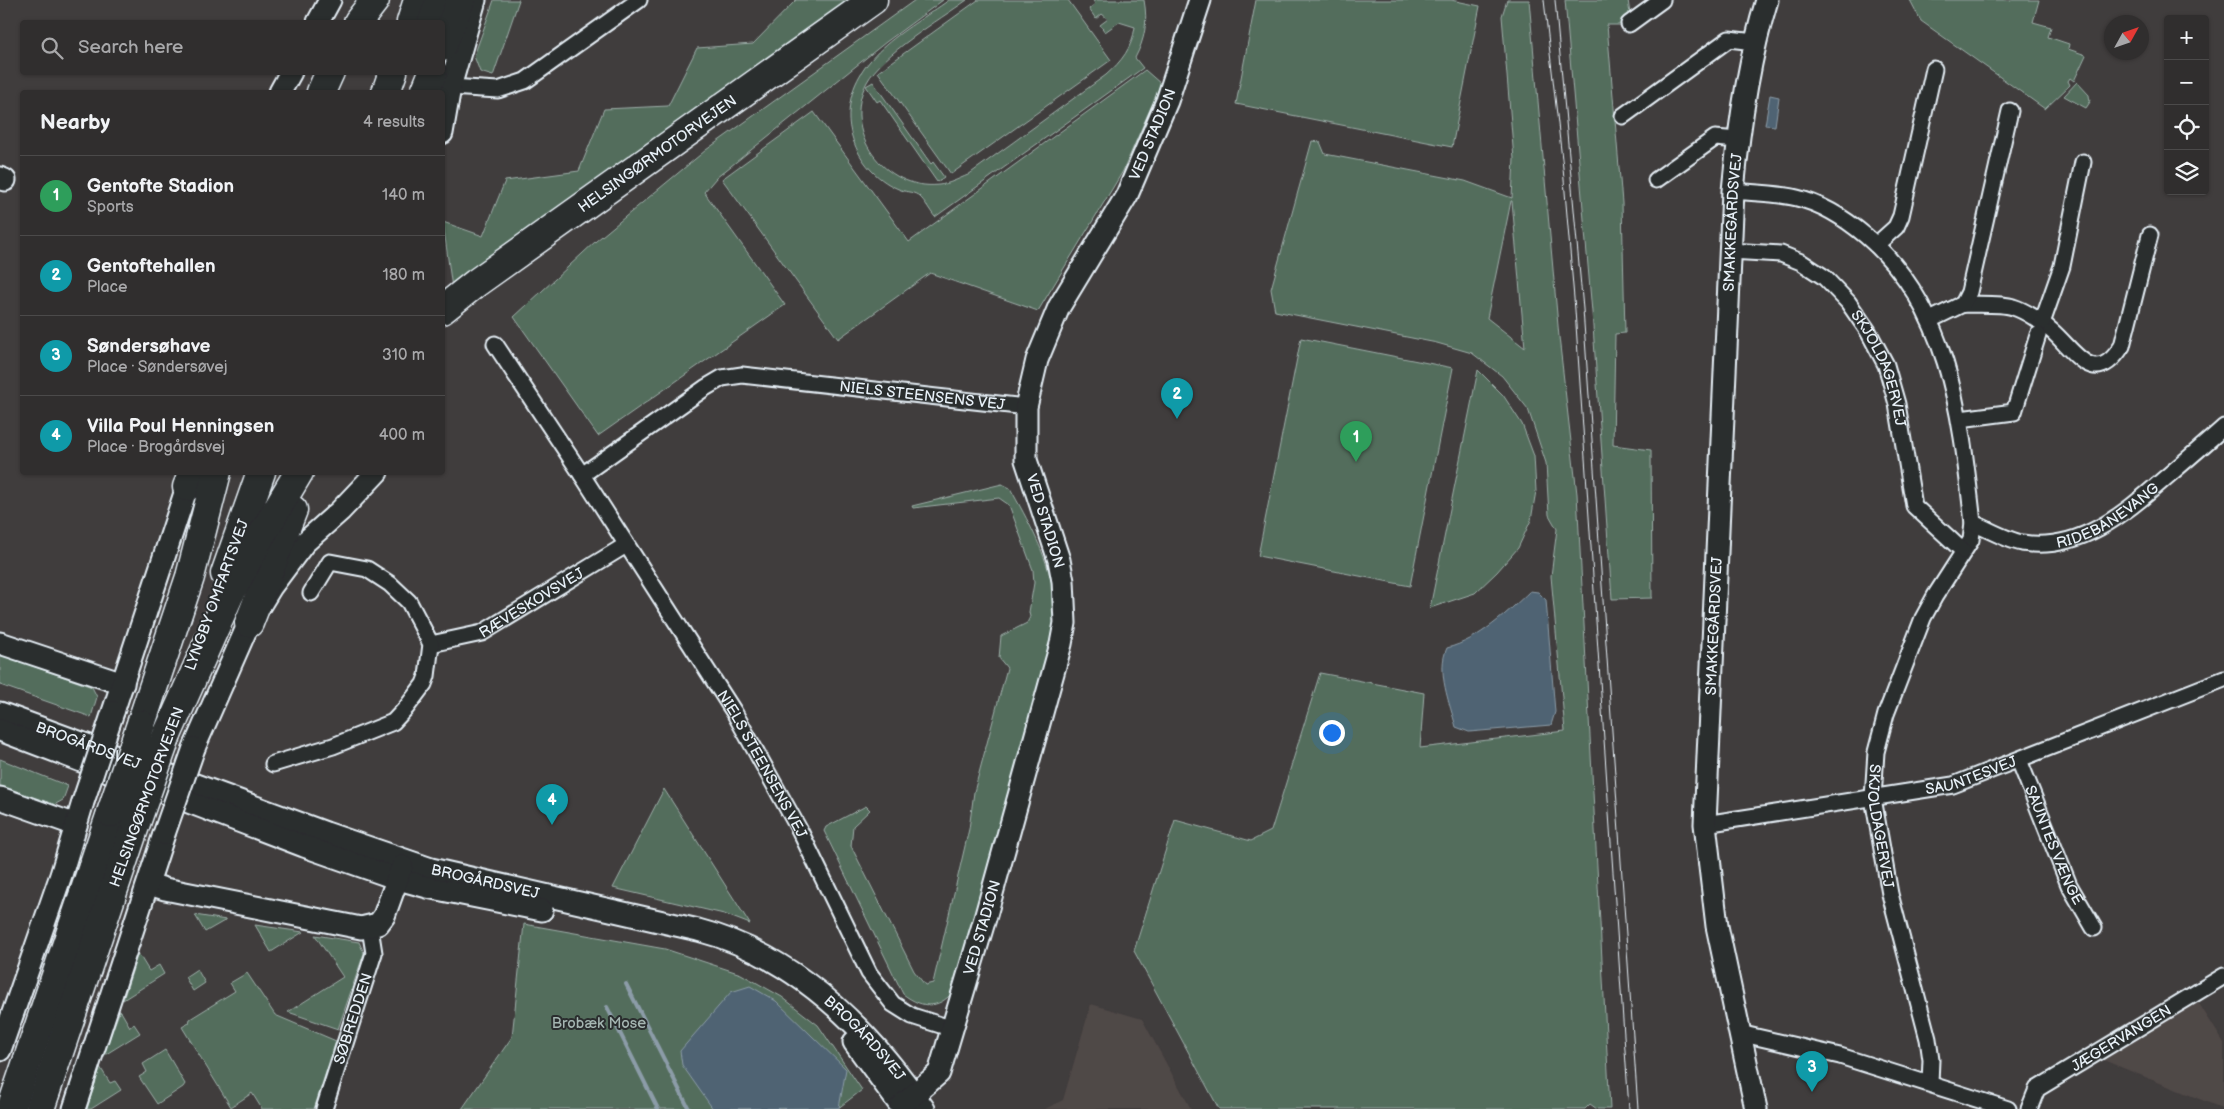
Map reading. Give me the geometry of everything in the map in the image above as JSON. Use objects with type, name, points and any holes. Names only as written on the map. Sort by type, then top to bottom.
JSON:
[{"type":"highway","points":[[360,20],[375,0]]},
{"type":"highway","points":[[409,20],[412,0]]},
{"type":"highway","points":[[410,20],[418,0]]},
{"type":"highway","points":[[433,20],[440,0]]},
{"type":"highway","points":[[445,41],[462,0]]},
{"type":"highway","name":"HELSINGØRMOTORVEJEN","points":[[445,308],[476,283],[873,0]]},
{"type":"highway","points":[[322,90],[329,75]]},
{"type":"highway","points":[[387,90],[392,75]]},
{"type":"highway","points":[[409,90],[414,75]]},
{"type":"highway","name":"HELSINGØRMOTORVEJEN","points":[[11,1109],[190,577],[216,475]]},
{"type":"highway","name":"LYNGBY OMFARTSVEJ","points":[[190,577],[235,475]]},
{"type":"highway","name":"LYNGBY OMFARTSVEJ","points":[[170,727],[261,475]]},
{"type":"highway","name":"HELSINGØRMOTORVEJEN","points":[[40,1109],[170,727],[210,644],[229,596],[261,536],[297,475]]},
{"type":"highway","points":[[249,623],[281,538],[310,475]]},
{"type":"street","points":[[319,20],[330,0]]},
{"type":"street","points":[[445,65],[475,0]]},
{"type":"street","points":[[436,84],[498,90],[525,81],[639,0]]},
{"type":"street","name":"VED STADION","points":[[911,1105],[938,1073],[953,1029],[1043,711],[1065,623],[1063,581],[1059,560],[1026,460],[1026,407],[1037,360],[1059,307],[1127,196],[1166,101],[1200,0]]},
{"type":"street","points":[[1628,24],[1662,0]]},
{"type":"street","name":"SMAKKEGÅRDSVEJ","points":[[1756,1109],[1717,926],[1705,824],[1734,190],[1738,140],[1754,42],[1767,0]]},
{"type":"street","points":[[1623,116],[1729,39],[1754,42]]},
{"type":"street","points":[[1876,245],[1896,227],[1901,216],[1934,68]]},
{"type":"street","points":[[281,90],[289,75]]},
{"type":"street","points":[[1964,304],[1969,292],[2010,111]]},
{"type":"street","name":"SMAKKEGÅRDSVEJ","points":[[1656,180],[1715,138],[1738,140]]},
{"type":"street","points":[[1960,419],[2014,412],[2062,266],[2083,162]]},
{"type":"street","name":"SKJOLDAGERVEJ","points":[[1734,190],[1798,198],[1826,208],[1853,225],[1876,245],[1912,289],[1930,320],[1944,355],[1960,419],[1973,523],[1971,540],[1923,618],[1886,714],[1876,752],[1874,798],[1890,894],[1928,1039],[1931,1060],[1930,1083]]},
{"type":"street","points":[[1930,320],[1964,304],[2013,306],[2040,329],[2053,332],[2078,359],[2087,364],[2106,363],[2116,356],[2122,346],[2150,235]]},
{"type":"street","name":"SKJOLDAGERVEJ","points":[[1730,251],[1781,254],[1801,262],[1824,277],[1848,302],[1868,331],[1886,365],[1897,404],[1914,506],[1963,552]]},
{"type":"street","name":"NIELS STEENSENS VEJ","points":[[494,344],[582,475],[709,672],[742,727],[800,831],[869,973],[893,1004],[912,1016],[953,1029]]},
{"type":"street","name":"NIELS STEENSENS VEJ","points":[[582,475],[722,378],[742,375],[1026,407]]},
{"type":"street","name":"RIDEBANEVANG","points":[[1973,523],[2021,543],[2044,544],[2074,539],[2098,530],[2124,514],[2224,427]]},
{"type":"street","points":[[74,1109],[194,748],[249,623],[271,588],[304,543],[340,511],[374,475]]},
{"type":"street","points":[[0,1050],[38,944],[190,477]]},
{"type":"street","name":"RÆVESKOVSVEJ","points":[[431,644],[482,633],[626,545]]},
{"type":"street","points":[[273,764],[333,746],[393,722],[424,684],[431,644],[409,602],[390,584],[366,569],[330,562],[311,593]]},
{"type":"street","points":[[0,643],[123,684]]},
{"type":"street","name":"SAUNTESVEJ","points":[[1705,824],[1954,785],[2224,679]]},
{"type":"street","name":"BROGÅRDSVEJ","points":[[0,713],[326,833],[401,869]]},
{"type":"street","name":"BROGÅRDSVEJ","points":[[0,730],[304,846],[401,869],[438,870],[721,936],[776,961],[825,996],[871,1042],[911,1105]]},
{"type":"street","name":"SAUNTES VÆNGE","points":[[2019,760],[2069,885],[2094,928]]},
{"type":"street","points":[[0,798],[76,825]]},
{"type":"street","points":[[149,884],[300,918],[352,928],[370,928],[378,924],[384,916],[401,869]]},
{"type":"street","name":"SØBREDDEN","points":[[324,1109],[374,953],[370,928]]},
{"type":"street","name":"JÆGERVANGEN","points":[[2029,1109],[2037,1089],[2224,976]]},
{"type":"street","points":[[1739,1033],[1840,1056],[2008,1109]]},
{"type":"shaded area","points":[[2198,1002],[2224,1043],[2224,1109],[2101,1059]]},
{"type":"shaded area","points":[[1091,1004],[1142,1019],[1191,1109],[1045,1109],[1063,1100]]},
{"type":"green space","points":[[494,0],[519,0],[493,76],[480,72],[474,56]]},
{"type":"green space","points":[[796,0],[860,0],[452,288],[445,223],[483,236],[505,181],[579,171],[604,109],[668,106],[697,48],[753,44]]},
{"type":"green space","points":[[915,0],[943,0],[886,42],[716,178],[704,192],[785,305],[598,436],[514,317],[596,241],[706,150]]},
{"type":"green space","points":[[949,0],[967,0],[912,38],[885,60],[874,71],[867,82],[860,101],[859,120],[864,138],[873,154],[885,168],[901,178],[919,184],[939,185],[968,175],[1112,70],[1129,48],[1135,27],[1119,22],[1105,32],[1100,25],[1108,19],[1102,14],[1096,19],[1089,9],[1095,4],[1093,0],[1144,0],[1145,30],[1135,58],[1143,68],[935,217],[917,195],[889,184],[878,177],[867,166],[853,141],[849,120],[851,98],[858,79],[868,63],[898,35]]},
{"type":"green space","points":[[978,0],[1068,0],[1111,60],[951,174],[878,72]]},
{"type":"green space","points":[[1256,0],[1451,0],[1480,6],[1452,147],[1236,104]]},
{"type":"green space","points":[[1507,0],[1529,0],[1559,337],[1577,494],[1610,1109],[1597,1109],[1590,1104],[1585,1109],[1219,1109],[1134,951],[1175,820],[1251,841],[1271,831],[1320,673],[1424,693],[1420,748],[1565,731],[1551,576],[1557,529],[1549,515],[1546,463],[1528,409],[1502,376],[1472,353],[1437,343],[1275,311],[1271,289],[1312,141],[1320,142],[1325,154],[1465,181],[1512,198],[1514,159],[1502,16]],"holes":[[[1512,201],[1525,348],[1487,318]]]},
{"type":"green space","points":[[1565,0],[1628,0],[1630,14],[1620,25],[1607,25],[1622,203],[1625,333],[1615,334],[1613,445],[1651,450],[1652,598],[1612,599],[1592,312]]},
{"type":"green space","points":[[1910,0],[2039,0],[2033,22],[2051,27],[2048,37],[2069,44],[2068,49],[2086,55],[2074,81],[2070,78],[2068,81],[2070,85],[2045,109],[1921,21]]},
{"type":"green space","points":[[1145,70],[1161,84],[1123,171],[1038,311],[930,273],[838,339],[722,179],[814,112],[909,242]]},
{"type":"green space","points":[[873,82],[931,164],[933,162],[944,177],[937,182],[880,100],[877,102],[866,86]]},
{"type":"green space","points":[[2077,82],[2089,95],[2090,102],[2086,108],[2064,96]]},
{"type":"green space","points":[[1301,338],[1453,368],[1410,586],[1258,556]]},
{"type":"green space","points":[[1478,370],[1503,395],[1522,424],[1534,456],[1536,491],[1531,520],[1518,548],[1475,593],[1430,608]]},
{"type":"green space","points":[[1002,484],[1010,488],[1047,564],[1054,598],[1054,620],[1050,648],[957,987],[945,1000],[932,1005],[925,1005],[903,994],[824,831],[826,827],[866,806],[870,810],[853,826],[851,846],[914,971],[925,985],[933,983],[969,829],[974,792],[1007,668],[999,658],[1001,636],[1027,623],[1030,617],[1029,612],[1034,583],[1033,570],[1009,505],[999,498],[913,508],[912,506]]},
{"type":"green space","points":[[0,656],[92,687],[97,697],[91,717],[0,685]]},
{"type":"green space","points":[[0,759],[68,786],[63,800],[54,805],[0,787]]},
{"type":"green space","points":[[664,789],[750,924],[724,914],[613,888]]},
{"type":"green space","points":[[195,915],[226,920],[205,932]]},
{"type":"green space","name":"Brobæk Mose","points":[[524,924],[665,949],[741,974],[782,997],[818,1025],[862,1090],[837,1109],[462,1109],[512,1037]]},
{"type":"green space","points":[[255,925],[303,932],[271,952]]},
{"type":"green space","points":[[315,935],[359,942],[364,953],[338,1029],[288,1012],[343,977]]},
{"type":"green space","points":[[138,953],[149,971],[159,965],[164,974],[123,1000]]},
{"type":"green space","points":[[197,969],[205,983],[193,991],[185,977]]},
{"type":"green space","points":[[247,973],[275,1015],[336,1041],[314,1109],[262,1109],[252,1093],[231,1107],[182,1027],[189,1023],[190,1019],[235,991],[230,983]]},
{"type":"green space","points":[[120,1010],[130,1027],[134,1024],[140,1033],[103,1056]]},
{"type":"green space","points":[[165,1050],[185,1084],[157,1104],[139,1077],[147,1072],[143,1064]]},
{"type":"green space","points":[[100,1067],[110,1083],[115,1081],[121,1090],[91,1109],[87,1109]]},
{"type":"water","points":[[1770,95],[1779,97],[1775,126],[1765,125]]},
{"type":"water","points":[[1530,591],[1538,592],[1546,600],[1555,712],[1551,725],[1469,732],[1456,727],[1443,677],[1444,657],[1447,648],[1470,639],[1492,625]]},
{"type":"water","points":[[750,986],[776,1001],[846,1069],[839,1108],[713,1109],[682,1065],[680,1051],[731,992]]},
{"type":"waterway","points":[[626,984],[689,1109]]},
{"type":"waterway","points":[[607,1007],[658,1109]]},
{"type":"tram line","points":[[1544,0],[1563,168],[1575,310],[1629,1109]]},
{"type":"tram line","points":[[1555,0],[1583,309],[1638,1109]]},
{"type":"place","name":"Gentoftehallen","points":[[1177,419]]},
{"type":"place","name":"Gentofte Stadion","points":[[1356,462]]},
{"type":"place","name":"Villa Poul Henningsen","points":[[552,825]]},
{"type":"place","name":"Søndersøhave","points":[[1812,1092]]}]
